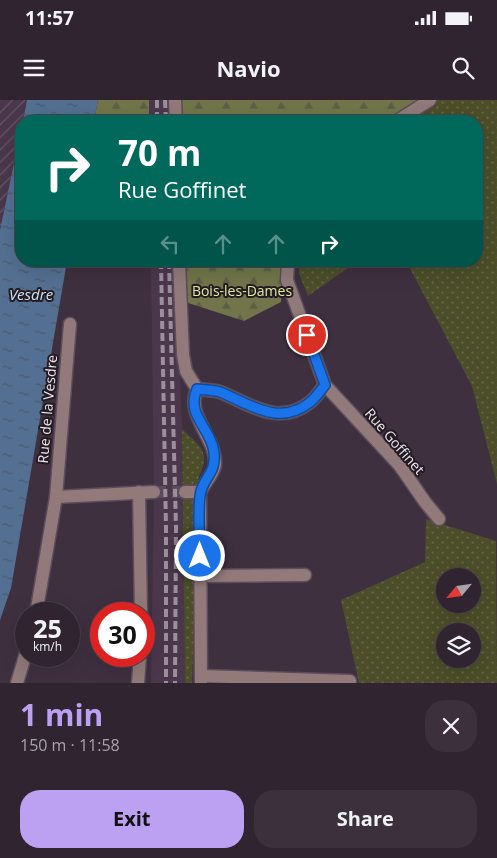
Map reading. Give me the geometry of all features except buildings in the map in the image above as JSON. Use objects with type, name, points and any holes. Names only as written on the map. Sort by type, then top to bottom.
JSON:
[{"type":"street","points":[[175,100],[176,115]]},
{"type":"street","points":[[406,115],[430,100]]},
{"type":"street","points":[[179,267],[183,355],[186,371],[197,389]]},
{"type":"street","name":"Rue Goffinet","points":[[288,267],[287,280],[325,385],[400,466],[424,502],[439,519]]},
{"type":"street","name":"Rue de la Vesdre","points":[[38,602],[56,497],[70,324]]},
{"type":"street","points":[[197,389],[219,392],[246,406],[267,412],[288,412],[309,404],[325,385]]},
{"type":"street","points":[[197,389],[192,399],[196,414],[214,450],[215,468],[200,492],[201,680],[350,681]]},
{"type":"street","points":[[139,492],[140,602]]},
{"type":"street","points":[[56,497],[154,492]]},
{"type":"street","points":[[185,492],[200,492]]},
{"type":"street","points":[[200,576],[305,575]]},
{"type":"street","points":[[17,683],[22,667]]},
{"type":"street","points":[[138,683],[139,667]]},
{"type":"shaded area","points":[[0,100],[27,100],[24,115],[15,115],[15,158],[0,230]]},
{"type":"shaded area","points":[[149,100],[172,100],[172,115],[149,115]]},
{"type":"shaded area","points":[[151,267],[175,267],[182,429],[185,683],[151,683],[151,667],[155,667],[155,602],[152,602],[154,492]]},
{"type":"green space","points":[[98,100],[149,100],[149,115],[95,115]]},
{"type":"green space","points":[[173,100],[422,100],[394,115],[174,115]]},
{"type":"green space","points":[[436,100],[497,100],[497,484],[472,386],[409,267],[483,267],[483,115],[417,115]]},
{"type":"green space","name":"Bois-les-Dames","points":[[181,267],[282,267],[281,302],[244,321],[182,301]]},
{"type":"green space","points":[[299,267],[349,267],[308,296],[299,274]]},
{"type":"green space","points":[[182,429],[199,446],[204,456],[202,470],[198,479],[192,683],[185,683]]},
{"type":"green space","points":[[426,519],[496,541],[497,683],[359,683],[341,600],[425,562]]},
{"type":"water","points":[[27,100],[98,100],[95,115],[24,115]]},
{"type":"water","name":"Vesdre","points":[[15,159],[15,267],[66,267],[11,588],[0,620],[0,230]]},
{"type":"tunnel","points":[[154,492],[185,492]]},
{"type":"railway","points":[[157,100],[157,115]]},
{"type":"railway","points":[[165,100],[166,115]]},
{"type":"railway","points":[[161,267],[166,528],[166,683]]},
{"type":"railway","points":[[169,267],[176,528],[175,683]]},
{"type":"route","points":[[200,556],[200,492],[215,468],[214,450],[196,414],[192,399],[197,389],[219,392],[246,406],[267,412],[288,412],[309,404],[325,385],[307,335]]}]
